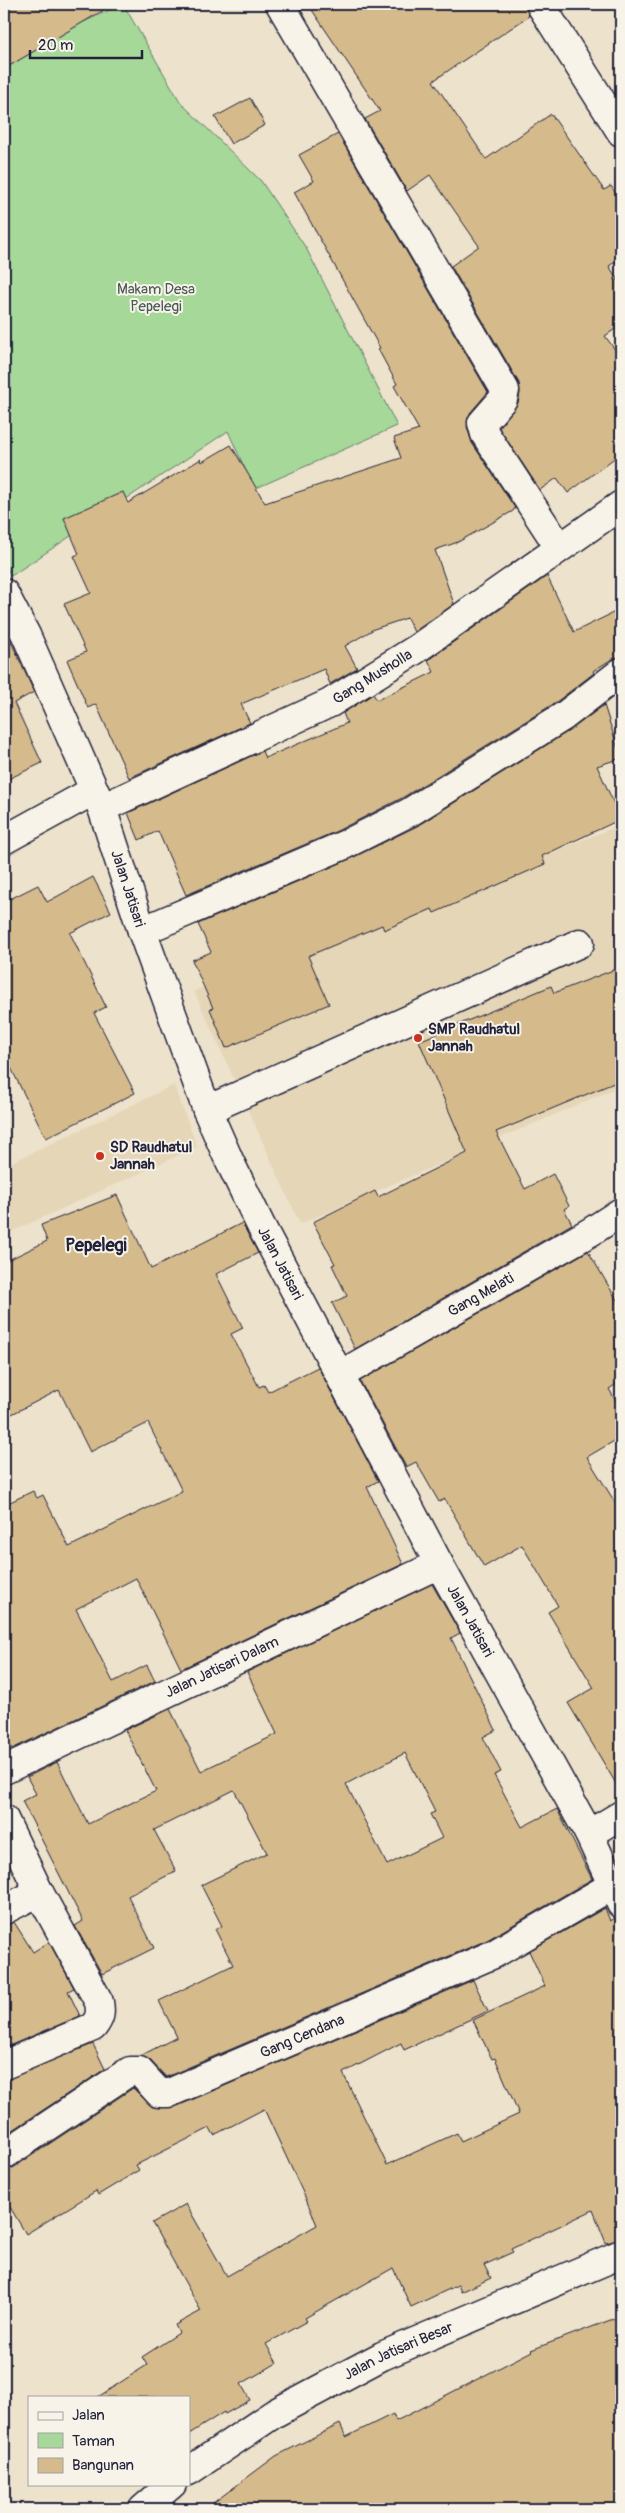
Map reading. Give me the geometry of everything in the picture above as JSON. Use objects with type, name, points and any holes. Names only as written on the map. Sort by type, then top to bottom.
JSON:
[{"type":"street","points":[[280,4],[505,390],[503,399],[482,423],[483,428],[559,547]]},
{"type":"street","points":[[540,4],[621,132]]},
{"type":"street","name":"Gang Musholla","points":[[4,840],[330,703],[415,650],[621,505]]},
{"type":"street","name":"Jalan Jatisari","points":[[4,593],[26,635],[97,800],[207,1110],[261,1226],[439,1564],[589,1834],[617,1894]]},
{"type":"street","points":[[142,931],[344,844],[410,812],[564,716],[621,672]]},
{"type":"street","points":[[207,1110],[580,943]]},
{"type":"street","name":"Gang Melati","points":[[340,1375],[584,1236],[621,1212]]},
{"type":"street","name":"Jalan Jatisari Dalam","points":[[4,1770],[439,1564]]},
{"type":"street","points":[[589,1834],[621,1814]]},
{"type":"street","points":[[4,1819],[38,1892],[99,2002],[99,2020],[93,2027],[4,2065]]},
{"type":"street","points":[[4,1910],[38,1892]]},
{"type":"street","name":"Gang Cendana","points":[[4,2155],[130,2070],[139,2071],[159,2093],[169,2093],[494,1954],[617,1894]]},
{"type":"street","name":"Jalan Jatisari Besar","points":[[190,2470],[275,2414],[382,2356],[621,2254]]},
{"type":"street","points":[[143,2509],[170,2486]]},
{"type":"shaded area","name":"SMP Raudhatul Jannah","points":[[613,828],[621,847],[621,1086],[300,1224],[194,991]]},
{"type":"shaded area","name":"SD Raudhatul Jannah","points":[[174,1085],[197,1147],[4,1235],[4,1166]]},
{"type":"green space","name":"Makam Desa Pepelegi","points":[[123,4],[181,103],[261,181],[306,248],[397,426],[254,489],[228,431],[11,576],[4,562],[4,58]]},
{"type":"building","points":[[4,4],[114,4],[4,69]]},
{"type":"building","points":[[308,4],[525,4],[529,16],[433,81],[486,159],[551,114],[604,190],[611,186],[621,201],[621,258],[609,266],[621,285],[621,325],[605,336],[621,358],[621,453],[568,493],[557,478],[540,490],[499,428],[518,403],[519,383],[451,266],[479,246],[430,175],[407,191],[365,119],[380,111]]},
{"type":"building","points":[[250,98],[265,125],[231,144],[215,117]]},
{"type":"building","points":[[338,134],[488,392],[470,413],[467,427],[472,443],[515,508],[513,511],[458,542],[435,550],[454,604],[414,632],[407,618],[374,629],[345,646],[357,668],[330,684],[324,669],[241,704],[250,723],[129,778],[96,704],[88,708],[67,660],[86,652],[64,604],[91,593],[74,556],[79,554],[64,518],[123,492],[128,503],[201,459],[202,462],[231,445],[265,503],[401,458],[394,438],[419,430],[394,386],[397,384],[378,349],[380,348],[294,192],[314,181],[299,155]]},
{"type":"building","points":[[547,576],[574,632],[621,609],[621,657],[612,659],[593,671],[594,673],[555,703],[402,798],[337,831],[186,895],[158,831],[139,840],[128,813],[262,751],[265,758],[347,723],[343,713],[373,694],[377,700],[434,672],[428,660]]},
{"type":"building","points":[[4,626],[34,692],[14,703],[42,763],[4,781]]},
{"type":"building","points":[[604,705],[621,758],[597,766],[621,819],[542,856],[545,864],[434,913],[432,909],[384,930],[382,925],[308,956],[329,1004],[226,1048],[210,1009],[213,1008],[192,960],[211,952],[198,924],[350,859],[417,826],[572,729]]},
{"type":"building","points":[[93,877],[111,912],[70,933],[106,1007],[94,1013],[135,1093],[46,1138],[4,1054],[4,902],[38,885],[47,902]]},
{"type":"building","points":[[621,967],[621,1080],[496,1132],[525,1189],[553,1174],[569,1206],[564,1209],[572,1224],[355,1349],[332,1303],[347,1296],[332,1265],[335,1264],[313,1222],[375,1191],[378,1197],[467,1153],[419,1041],[551,986],[554,993]]},
{"type":"building","points":[[117,1195],[151,1269],[242,1223],[258,1253],[216,1274],[243,1328],[231,1334],[259,1387],[264,1385],[268,1392],[318,1367],[378,1481],[367,1487],[403,1564],[181,1669],[136,1578],[76,1609],[113,1682],[147,1665],[155,1681],[12,1749],[4,1733],[4,1505],[33,1491],[37,1498],[43,1495],[69,1547],[182,1491],[148,1423],[90,1452],[59,1390],[4,1418],[4,1262],[47,1241],[41,1225]]},
{"type":"building","points":[[588,1251],[621,1307],[621,1381],[609,1389],[621,1410],[621,1437],[587,1457],[621,1512],[621,1792],[568,1703],[594,1688],[548,1612],[558,1606],[522,1545],[484,1567],[445,1499],[439,1502],[416,1462],[406,1467],[360,1381]]},
{"type":"building","points":[[432,1584],[460,1633],[451,1638],[496,1730],[483,1737],[501,1772],[494,1775],[522,1827],[557,1809],[592,1879],[487,1940],[166,2077],[150,2060],[140,2056],[177,2037],[159,2001],[233,1965],[215,1929],[222,1926],[201,1885],[267,1853],[234,1790],[154,1830],[176,1871],[128,1896],[154,1948],[102,1974],[75,1926],[83,1921],[22,1801],[36,1794],[27,1777],[57,1762],[88,1824],[156,1791],[125,1730],[170,1709],[201,1771],[277,1734],[247,1672]],"holes":[[[405,1753],[435,1812],[430,1814],[442,1838],[387,1865],[346,1784]]]},
{"type":"building","points":[[605,1908],[610,1921],[616,1918],[621,1919],[621,2239],[606,2243],[593,2210],[511,2249],[513,2252],[484,2265],[491,2278],[461,2292],[458,2285],[411,2307],[393,2268],[305,2318],[307,2321],[266,2344],[277,2363],[241,2384],[250,2400],[225,2414],[224,2412],[190,2433],[190,2396],[100,2396],[147,2365],[142,2357],[179,2333],[175,2325],[201,2311],[152,2223],[186,2204],[227,2276],[317,2225],[264,2109],[214,2135],[210,2128],[136,2165],[139,2170],[98,2195],[96,2191],[26,2234],[4,2197],[4,2170],[13,2168],[133,2088],[152,2107],[175,2107],[473,1980],[488,2011],[404,2050],[401,2043],[343,2073],[387,2165],[457,2133],[461,2141],[519,2114],[495,2058],[492,2059],[473,2020],[545,1986],[529,1951]]},
{"type":"building","points":[[14,1922],[33,1952],[49,1942],[74,1988],[68,1991],[80,2016],[4,2048],[4,1926]]},
{"type":"building","points":[[93,2044],[105,2069],[4,2136],[4,2080]]},
{"type":"building","points":[[621,2316],[621,2509],[205,2509],[276,2456],[340,2424],[346,2437],[393,2414],[396,2421],[531,2350]]},
{"type":"place","name":"SMP Raudhatul Jannah","points":[[418,1038]]},
{"type":"place","name":"SD Raudhatul Jannah","points":[[100,1156]]},
{"type":"district","name":"Pepelegi","points":[[96,1245]]}]
